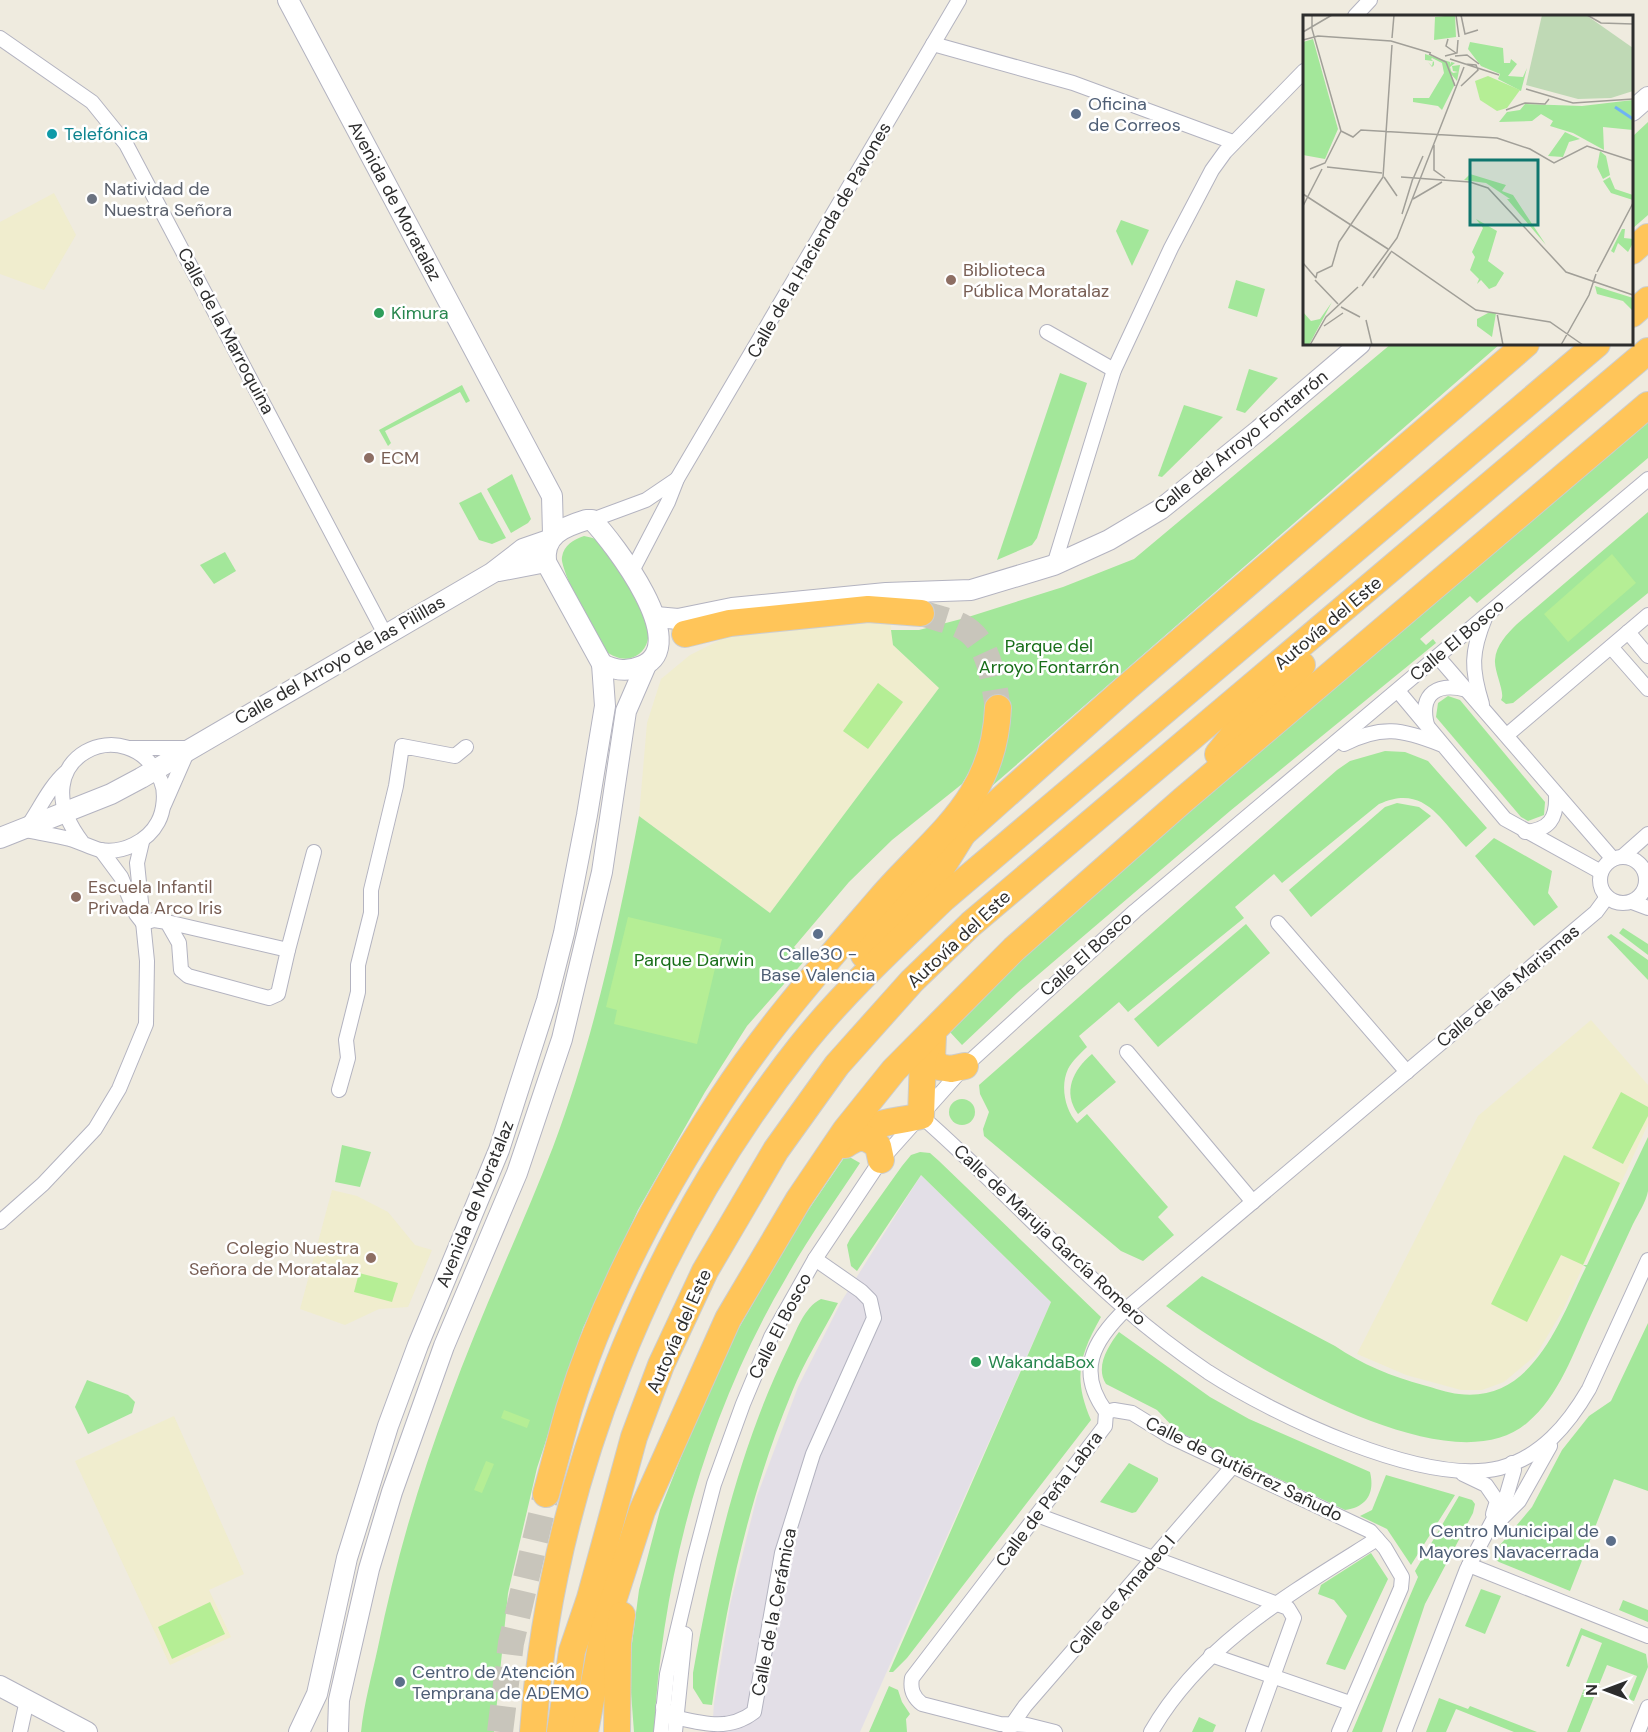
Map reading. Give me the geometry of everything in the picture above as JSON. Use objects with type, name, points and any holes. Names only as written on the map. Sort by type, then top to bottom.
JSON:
[{"type":"highway","points":[[1633,250],[1648,237]]},
{"type":"highway","points":[[1633,313],[1648,300]]},
{"type":"highway","points":[[848,939],[1126,687],[1525,345]]},
{"type":"highway","points":[[533,1732],[550,1600],[579,1483],[599,1417],[623,1355],[669,1251],[705,1188],[739,1132],[802,1044],[883,957],[944,898],[1596,345]]},
{"type":"highway","name":"Autovía del Este","points":[[560,1732],[572,1651],[591,1598],[634,1437],[661,1365],[705,1271],[776,1150],[837,1065],[912,981],[971,924],[1648,351]]},
{"type":"highway","points":[[585,1732],[604,1629],[620,1572],[642,1511],[664,1465],[696,1386],[728,1319],[799,1199],[845,1131],[894,1070],[1014,948],[1183,800],[1648,405]]},
{"type":"highway","points":[[1183,800],[1234,734],[1294,671],[1340,631],[1412,552]]},
{"type":"highway","points":[[686,634],[724,624],[868,609],[921,613]]},
{"type":"highway","points":[[546,1494],[570,1407],[603,1317],[640,1236],[723,1096],[783,1012],[895,882],[954,821],[976,789],[990,761],[996,734],[998,708]]},
{"type":"highway","points":[[802,1044],[823,1002],[942,867],[962,835]]},
{"type":"highway","points":[[935,1028],[932,1058],[939,1066],[951,1069],[965,1066]]},
{"type":"highway","points":[[799,1199],[818,1182],[856,1132],[869,1125],[921,1116],[923,1057],[935,1028]]},
{"type":"highway","points":[[844,1146],[854,1139],[868,1138],[878,1146],[881,1160]]},
{"type":"highway","points":[[617,1732],[618,1642],[626,1594],[664,1465]]},
{"type":"highway","points":[[577,1732],[591,1598]]},
{"type":"street","name":"Avenida de Moratalaz","points":[[288,0],[552,496],[589,520],[612,542],[656,617]]},
{"type":"street","name":"Calle de la Hacienda de Pavones","points":[[631,573],[668,502],[677,479],[959,0]]},
{"type":"street","points":[[1357,15],[1370,0]]},
{"type":"street","name":"Calle de la Marroquina","points":[[0,38],[92,102],[126,144],[385,634]]},
{"type":"street","points":[[933,44],[1073,83],[1233,142]]},
{"type":"street","points":[[1054,565],[1114,370],[1176,238],[1212,170],[1233,142],[1303,73]]},
{"type":"street","points":[[1633,110],[1648,97]]},
{"type":"street","points":[[1047,332],[1114,370]]},
{"type":"street","name":"Calle del Arroyo Fontarrón","points":[[656,617],[678,619],[732,608],[886,593],[971,590],[1054,565],[1109,540],[1161,509],[1359,345]]},
{"type":"street","name":"Calle de la Hacienda de Pavones","points":[[589,520],[646,500],[677,479]]},
{"type":"street","name":"Calle El Bosco","points":[[661,1732],[667,1674],[694,1560],[714,1484],[743,1404],[771,1337],[814,1259],[881,1160],[965,1066],[1134,911],[1648,479]]},
{"type":"street","name":"Avenida de Moratalaz","points":[[546,562],[545,551],[551,537],[552,496]]},
{"type":"street","name":"Calle del Arroyo de las Pilillas","points":[[8,832],[111,794],[492,573],[523,549],[551,537],[567,525],[589,520]]},
{"type":"street","points":[[546,562],[602,664],[619,670],[651,659],[659,634],[656,617]]},
{"type":"street","name":"Calle del Arroyo de las Pilillas","points":[[492,573],[546,562]]},
{"type":"street","name":"Calle del Arroyo Fontarrón","points":[[651,659],[686,634],[732,608]]},
{"type":"street","points":[[1507,735],[1648,615]]},
{"type":"street","points":[[1483,707],[1472,664],[1478,636],[1486,616]]},
{"type":"street","points":[[1628,632],[1648,656]]},
{"type":"street","points":[[1611,647],[1648,689]]},
{"type":"street","points":[[1438,657],[1556,795],[1618,858],[1639,863],[1646,869],[1646,891],[1632,902],[1623,904],[1607,897],[1599,881],[1601,872],[1618,858],[1648,834]]},
{"type":"street","name":"Avenida de Moratalaz","points":[[338,1732],[341,1689],[369,1569],[392,1492],[444,1346],[517,1173],[562,1039],[602,872],[626,711],[651,659]]},
{"type":"street","name":"Avenida de Moratalaz","points":[[299,1732],[317,1694],[347,1558],[388,1426],[418,1345],[499,1150],[547,1000],[564,933],[589,804],[605,706],[602,664]]},
{"type":"street","points":[[1428,727],[1424,714],[1426,702],[1431,694],[1444,687],[1467,690]]},
{"type":"street","points":[[1398,691],[1505,819],[1601,872]]},
{"type":"street","points":[[1323,754],[1363,734],[1379,730],[1407,732],[1440,744]]},
{"type":"street","points":[[0,1222],[43,1184],[95,1129],[119,1089],[146,1024],[147,961],[137,863],[142,842],[160,819],[189,748],[129,748],[113,745],[96,747],[78,757],[53,784],[38,813],[8,832]]},
{"type":"street","points":[[339,1090],[348,1058],[346,1040],[358,992],[358,964],[371,914],[370,890],[396,786],[402,746],[455,756],[466,747]]},
{"type":"street","points":[[129,748],[144,757],[163,784],[163,807]]},
{"type":"street","points":[[66,772],[61,789],[64,813],[82,842]]},
{"type":"street","points":[[1525,832],[1537,831],[1552,822],[1557,809],[1556,795]]},
{"type":"street","points":[[8,832],[82,842],[101,850],[126,848],[142,842]]},
{"type":"street","points":[[101,850],[121,877],[136,915],[143,923]]},
{"type":"street","points":[[167,922],[179,942],[181,970],[188,976],[269,998],[275,997],[281,990],[288,950],[314,852]]},
{"type":"street","name":"Calle de las Marismas","points":[[1126,1309],[1596,912],[1607,897]]},
{"type":"street","points":[[1632,902],[1648,908]]},
{"type":"street","points":[[143,923],[154,920],[167,922],[288,950]]},
{"type":"street","points":[[1278,923],[1407,1072]]},
{"type":"street","points":[[179,942],[182,936],[196,928]]},
{"type":"street","points":[[1127,1052],[1253,1202]]},
{"type":"street","name":"Calle de Maruja García Romero","points":[[921,1116],[1126,1309],[1209,1372],[1301,1422],[1377,1452],[1456,1471],[1487,1470],[1518,1461],[1546,1444],[1559,1431],[1577,1409],[1589,1389],[1648,1260]]},
{"type":"street","name":"Calle de la Cerámica","points":[[676,1717],[726,1728],[743,1723],[754,1712],[783,1553],[813,1454],[874,1318],[870,1300],[861,1291],[814,1259]]},
{"type":"street","name":"Calle de Peña Labra","points":[[1009,1728],[922,1704],[912,1691],[912,1678],[1105,1426],[1106,1413],[1093,1391],[1090,1366],[1099,1339],[1126,1309]]},
{"type":"street","name":"Calle de Gutiérrez Sañudo","points":[[1106,1413],[1114,1410],[1132,1413],[1171,1437],[1337,1514],[1370,1531],[1377,1539],[1398,1568],[1402,1577],[1401,1588],[1339,1732]]},
{"type":"street","points":[[1490,1529],[1519,1501],[1559,1431]]},
{"type":"street","points":[[1404,1732],[1469,1565],[1507,1494],[1518,1461],[1526,1467],[1524,1478],[1502,1519]]},
{"type":"street","name":"Calle de Amadeo I","points":[[1009,1728],[1233,1466]]},
{"type":"street","points":[[1456,1471],[1479,1481],[1494,1494],[1497,1501],[1490,1529]]},
{"type":"street","points":[[1037,1515],[1288,1608],[1294,1618],[1252,1732]]},
{"type":"street","points":[[1151,1732],[1167,1703],[1211,1655],[1276,1602],[1377,1539]]},
{"type":"street","name":"Calle El Bosco","points":[[675,1732],[694,1560]]},
{"type":"street","points":[[1469,1565],[1648,1635]]},
{"type":"street","points":[[1211,1655],[1350,1703]]},
{"type":"street","points":[[0,1686],[87,1732]]},
{"type":"street","points":[[20,1732],[27,1700]]},
{"type":"street","points":[[663,1707],[670,1716],[676,1717]]},
{"type":"street","points":[[1638,1732],[1648,1707]]},
{"type":"street","points":[[1009,1728],[1027,1725],[1055,1732]]},
{"type":"street","name":"Calle de la Cerámica","points":[[697,1732],[714,1727]]},
{"type":"shaded area","points":[[54,193],[76,235],[44,290],[0,274],[0,222]]},
{"type":"shaded area","points":[[890,621],[893,645],[939,688],[770,913],[639,816],[647,723],[661,679],[690,655],[726,637]]},
{"type":"shaded area","points":[[1591,1020],[1648,1085],[1648,1124],[1563,1310],[1536,1355],[1504,1382],[1482,1390],[1461,1390],[1406,1375],[1357,1354],[1478,1116]]},
{"type":"shaded area","points":[[921,1175],[1051,1302],[860,1732],[712,1732],[714,1703],[730,1605],[757,1496],[798,1387],[841,1302]]},
{"type":"shaded area","name":"Colegio Nuestra Señora de Moratalaz","points":[[332,1190],[357,1196],[388,1212],[415,1245],[432,1250],[408,1307],[379,1309],[345,1325],[300,1309]]},
{"type":"shaded area","points":[[174,1416],[244,1574],[209,1590],[231,1637],[170,1665],[75,1461]]},
{"type":"green space","points":[[1648,122],[1648,215],[1633,228],[1633,136]]},
{"type":"green space","points":[[1121,220],[1149,230],[1132,266],[1116,231]]},
{"type":"green space","points":[[1236,280],[1265,289],[1257,317],[1228,308]]},
{"type":"green space","name":"Parque Darwin","points":[[1390,345],[1499,345],[992,786],[1009,731],[1011,705],[987,708],[980,753],[962,784],[892,840],[849,882],[794,947],[806,959],[747,1026],[705,1092],[638,1210],[583,1328],[537,1468],[508,1593],[494,1732],[361,1732],[392,1584],[428,1461],[474,1337],[553,1147],[580,1066],[613,942],[639,816],[770,913],[939,688],[893,645],[891,630],[919,630],[965,618],[1063,587],[1134,559]]},
{"type":"green space","points":[[1249,369],[1278,378],[1245,413],[1236,410]]},
{"type":"green space","points":[[1060,373],[1087,383],[1037,538],[1032,545],[997,560]]},
{"type":"green space","points":[[462,385],[470,401],[466,403],[460,392],[385,431],[391,443],[388,446],[379,430]]},
{"type":"green space","points":[[1184,405],[1223,417],[1162,477],[1158,476]]},
{"type":"green space","points":[[1648,420],[1648,458],[1477,603],[1470,596],[1420,639],[1426,645],[1433,639],[1436,643],[1230,811],[1018,992],[962,1045],[949,1031],[1015,965],[1186,814]]},
{"type":"green space","points":[[512,474],[531,519],[511,533],[487,489]]},
{"type":"green space","points":[[481,492],[506,538],[492,544],[479,540],[459,503]]},
{"type":"green space","points":[[1648,512],[1648,593],[1513,703],[1506,704],[1501,700],[1502,693],[1495,665],[1497,649],[1503,640],[1517,624]]},
{"type":"green space","points":[[584,536],[606,545],[646,618],[649,629],[648,641],[642,651],[631,658],[614,656],[601,645],[566,575],[562,557],[565,549],[576,539]]},
{"type":"green space","points":[[225,552],[236,571],[214,584],[200,565]]},
{"type":"green space","points":[[1612,554],[1636,583],[1568,642],[1544,614]]},
{"type":"green space","points":[[878,683],[903,702],[868,749],[843,731]]},
{"type":"green space","points":[[1448,696],[1460,700],[1545,802],[1544,815],[1528,821],[1521,817],[1436,717],[1438,703]]},
{"type":"green space","points":[[1385,751],[1405,752],[1428,761],[1487,828],[1466,847],[1438,815],[1419,801],[1407,798],[1379,804],[1282,883],[1274,874],[1235,907],[1244,918],[1128,1012],[1119,1002],[1079,1036],[1087,1047],[1068,1069],[1064,1083],[1069,1111],[1077,1123],[1087,1114],[1168,1207],[1158,1217],[1174,1235],[1143,1261],[1121,1251],[984,1136],[983,1129],[989,1112],[980,1094],[979,1085],[1337,770],[1350,761]]},
{"type":"green space","points":[[1397,803],[1419,807],[1431,816],[1311,917],[1289,890],[1385,807]]},
{"type":"green space","points":[[1494,838],[1552,871],[1548,893],[1558,907],[1534,926],[1475,856]]},
{"type":"green space","points":[[628,917],[722,939],[697,1044],[614,1024],[617,1010],[606,1007]]},
{"type":"green space","points":[[1246,924],[1270,953],[1158,1047],[1134,1019]]},
{"type":"green space","points":[[1623,928],[1648,944],[1648,955],[1619,933]]},
{"type":"green space","points":[[1611,934],[1648,960],[1648,980],[1607,937]]},
{"type":"green space","points":[[1092,1054],[1116,1082],[1078,1114],[1073,1106],[1070,1090],[1075,1074]]},
{"type":"green space","points":[[1621,1092],[1648,1107],[1648,1116],[1623,1164],[1592,1148]]},
{"type":"green space","points":[[962,1099],[972,1102],[975,1112],[972,1122],[962,1125],[952,1122],[949,1112],[952,1102]]},
{"type":"green space","points":[[1648,1137],[1646,1199],[1565,1373],[1548,1400],[1527,1423],[1491,1440],[1446,1441],[1395,1429],[1342,1409],[1289,1383],[1240,1355],[1166,1306],[1202,1276],[1356,1359],[1389,1374],[1450,1393],[1485,1393],[1506,1385],[1525,1372],[1554,1333],[1586,1267],[1583,1265],[1587,1265]]},
{"type":"green space","points":[[342,1145],[371,1152],[360,1187],[335,1182]]},
{"type":"green space","points":[[920,1152],[930,1153],[939,1161],[1101,1317],[1083,1356],[1081,1367],[1082,1392],[1091,1420],[907,1658],[893,1672],[889,1672],[1051,1302],[921,1175],[857,1271],[851,1266],[847,1245],[850,1239],[902,1166],[911,1155]]},
{"type":"green space","points":[[846,1155],[860,1163],[803,1248],[758,1330],[711,1440],[678,1555],[659,1673],[654,1732],[634,1732],[629,1666],[639,1590],[660,1510],[707,1392],[736,1333],[796,1228]]},
{"type":"green space","points":[[1564,1155],[1620,1183],[1583,1265],[1561,1255],[1527,1322],[1491,1304]]},
{"type":"green space","points":[[359,1273],[398,1283],[392,1302],[354,1292]]},
{"type":"green space","points":[[821,1299],[838,1303],[797,1381],[764,1468],[733,1585],[712,1705],[703,1704],[693,1688],[693,1673],[709,1589],[729,1507],[770,1387],[801,1320]]},
{"type":"green space","points":[[1648,1323],[1648,1491],[1614,1479],[1570,1591],[1499,1562],[1493,1558],[1495,1551],[1532,1507],[1562,1450],[1589,1416],[1611,1401]]},
{"type":"green space","points":[[1119,1332],[1210,1397],[1249,1419],[1370,1472],[1371,1486],[1368,1498],[1359,1506],[1345,1510],[1177,1431],[1157,1410],[1106,1384],[1102,1364],[1107,1350]]},
{"type":"green space","points":[[87,1380],[128,1395],[135,1402],[132,1413],[88,1434],[75,1407]]},
{"type":"green space","points":[[504,1410],[530,1420],[527,1428],[501,1418]]},
{"type":"green space","points":[[486,1461],[494,1464],[482,1493],[474,1490]]},
{"type":"green space","points":[[1129,1463],[1158,1478],[1136,1512],[1132,1513],[1100,1502]]},
{"type":"green space","points":[[1386,1475],[1455,1495],[1411,1565],[1387,1529],[1360,1516],[1372,1510]]},
{"type":"green space","points":[[1459,1496],[1472,1500],[1475,1504],[1473,1513],[1425,1604],[1382,1732],[1352,1732],[1418,1577],[1415,1571]]},
{"type":"green space","points":[[1371,1553],[1388,1579],[1345,1670],[1326,1664],[1347,1616],[1334,1600],[1318,1594],[1321,1585]]},
{"type":"green space","points":[[1481,1589],[1501,1596],[1485,1634],[1465,1626]]},
{"type":"green space","points":[[1623,1600],[1648,1610],[1648,1622],[1619,1610]]},
{"type":"green space","points":[[210,1602],[225,1634],[172,1659],[158,1627]]},
{"type":"green space","points":[[1581,1628],[1646,1654],[1648,1667],[1634,1701],[1628,1699],[1637,1676],[1607,1665],[1580,1732],[1567,1732],[1602,1643],[1582,1635],[1569,1667],[1566,1666]]},
{"type":"green space","points":[[889,1686],[898,1690],[910,1714],[906,1719],[907,1732],[869,1732]]},
{"type":"green space","points":[[1439,1698],[1468,1709],[1470,1706],[1537,1732],[1514,1732],[1456,1709],[1446,1732],[1426,1732]]},
{"type":"green space","points":[[1199,1717],[1216,1725],[1213,1732],[1192,1732]]},
{"type":"tunnel","points":[[921,613],[946,620],[971,632],[984,651],[988,662],[998,708]]},
{"type":"tunnel","points":[[500,1732],[511,1643],[546,1494]]},
{"type":"place","name":"Oficina de Correos","points":[[1076,114]]},
{"type":"place","name":"Telefónica","points":[[52,134]]},
{"type":"place","name":"Natividad de Nuestra Señora","points":[[92,199]]},
{"type":"place","name":"Biblioteca Pública Moratalaz","points":[[951,280]]},
{"type":"place","name":"Kimura","points":[[379,313]]},
{"type":"place","name":"ECM","points":[[369,458]]},
{"type":"place","name":"Escuela Infantil Privada Arco Iris","points":[[76,897]]},
{"type":"place","name":"Calle30 - Base Valencia","points":[[818,934]]},
{"type":"place","name":"Colegio Nuestra Señora de Moratalaz","points":[[371,1258]]},
{"type":"place","name":"WakandaBox","points":[[976,1362]]},
{"type":"place","name":"Centro Municipal de Mayores Navacerrada","points":[[1611,1541]]},
{"type":"place","name":"Centro de Atención Temprana de ADEMO","points":[[400,1682]]},
{"type":"park label","name":"Parque del Arroyo Fontarrón","points":[[1049,656]]}]
